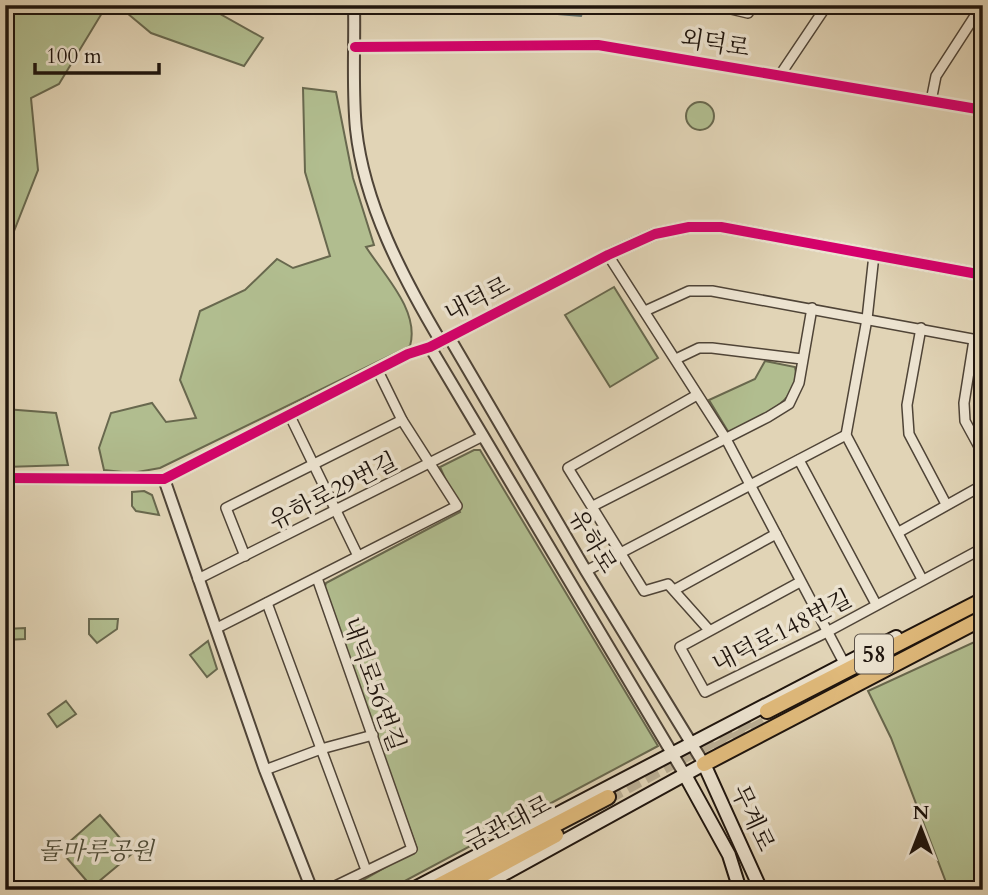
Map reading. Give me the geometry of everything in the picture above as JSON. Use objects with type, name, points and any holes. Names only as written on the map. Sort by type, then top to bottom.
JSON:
[{"type":"main road","points":[[411,890],[844,663],[937,616],[983,600]]},
{"type":"main road","name":"58","points":[[983,600],[770,715],[983,609]]},
{"type":"main road","points":[[475,890],[704,764],[983,618]]},
{"type":"main road","name":"무계로","points":[[704,764],[761,890]]},
{"type":"main road","name":"무계로","points":[[685,775],[729,855],[740,890]]},
{"type":"main road","name":"금관대로","points":[[430,890],[610,801],[456,890]]},
{"type":"street","name":"유하로","points":[[354,5],[356,130],[375,207],[415,299],[704,764]]},
{"type":"street","points":[[714,5],[748,13],[753,5]]},
{"type":"street","name":"외덕로","points":[[780,75],[827,5]]},
{"type":"street","points":[[930,101],[936,76],[982,5]]},
{"type":"street","name":"외덕로","points":[[355,47],[598,45],[983,110]]},
{"type":"street","name":"내덕로","points":[[5,478],[164,479],[377,369],[440,342],[608,254],[655,234],[689,227],[721,227],[983,275]]},
{"type":"street","points":[[608,254],[726,439],[844,663]]},
{"type":"street","points":[[874,255],[867,319],[846,435],[922,579]]},
{"type":"street","points":[[645,311],[690,291],[712,291],[979,340],[964,412],[965,421],[983,454]]},
{"type":"street","points":[[593,506],[789,404],[799,383],[812,308]]},
{"type":"street","points":[[921,328],[907,405],[909,434],[946,505]]},
{"type":"street","name":"유하로","points":[[440,342],[483,436],[685,775]]},
{"type":"street","points":[[676,359],[699,348],[802,359]]},
{"type":"street","points":[[217,628],[457,506],[402,419],[377,369]]},
{"type":"street","points":[[697,395],[568,468],[593,506],[618,553],[644,591],[668,584],[676,589],[709,630],[800,582]]},
{"type":"street","points":[[289,414],[358,556]]},
{"type":"street","points":[[245,556],[226,508],[402,419]]},
{"type":"street","points":[[586,572],[750,483],[846,435]]},
{"type":"street","name":"유하로29번길","points":[[198,579],[483,436]]},
{"type":"street","name":"내덕로148번길","points":[[799,460],[876,604]]},
{"type":"street","points":[[164,479],[265,770],[312,890]]},
{"type":"street","points":[[899,532],[983,485]]},
{"type":"street","points":[[676,589],[776,534]]},
{"type":"street","name":"내덕로148번길","points":[[709,630],[680,646],[705,692],[827,632],[983,548]]},
{"type":"street","name":"내덕로56번길","points":[[317,578],[412,849],[366,870]]},
{"type":"street","points":[[267,603],[366,870],[327,890]]},
{"type":"street","points":[[265,770],[321,749],[373,735]]},
{"type":"green space","points":[[5,5],[204,5],[263,38],[244,66],[151,33],[121,8],[102,13],[59,84],[31,98],[38,170],[5,254]]},
{"type":"green space","points":[[303,88],[336,92],[353,178],[374,245],[366,247],[405,307],[412,333],[410,346],[160,468],[132,473],[104,470],[99,448],[111,413],[152,403],[166,422],[196,418],[180,380],[200,311],[245,290],[277,259],[293,268],[330,256],[305,172]]},
{"type":"green space","points":[[700,102],[710,106],[714,116],[710,126],[700,130],[690,126],[686,116],[690,106]]},
{"type":"green space","points":[[614,287],[658,358],[610,387],[565,315]]},
{"type":"green space","points":[[765,361],[795,367],[795,380],[791,391],[774,409],[729,433],[709,400],[755,379]]},
{"type":"green space","points":[[5,409],[56,413],[68,465],[5,467]]},
{"type":"green space","points":[[474,450],[480,450],[658,746],[388,890],[346,890],[417,849],[324,590],[326,583],[460,512],[440,467]]},
{"type":"green space","points":[[144,491],[152,495],[159,515],[136,511],[132,506],[132,492]]},
{"type":"green space","points":[[5,564],[12,564],[14,623],[5,623]]},
{"type":"green space","points":[[89,619],[118,619],[117,629],[97,643],[89,634]]},
{"type":"green space","points":[[25,628],[25,639],[5,640],[5,629]]},
{"type":"green space","points":[[983,638],[983,890],[949,890],[891,738],[868,691]]},
{"type":"green space","points":[[208,641],[217,669],[207,677],[190,655]]},
{"type":"green space","points":[[66,701],[76,714],[57,727],[48,714]]},
{"type":"green space","name":"돌마루공원","points":[[100,815],[133,853],[92,887],[60,850]]},
{"type":"water","points":[[446,5],[585,5],[581,16]]},
{"type":"tunnel","points":[[608,797],[751,720]]},
{"type":"tunnel","points":[[715,750],[772,720]]},
{"type":"cycle path","points":[[355,47],[598,45],[983,110]]},
{"type":"cycle path","points":[[5,478],[164,479],[408,354],[430,347],[608,255],[655,234],[689,227],[721,227],[983,275]]}]
